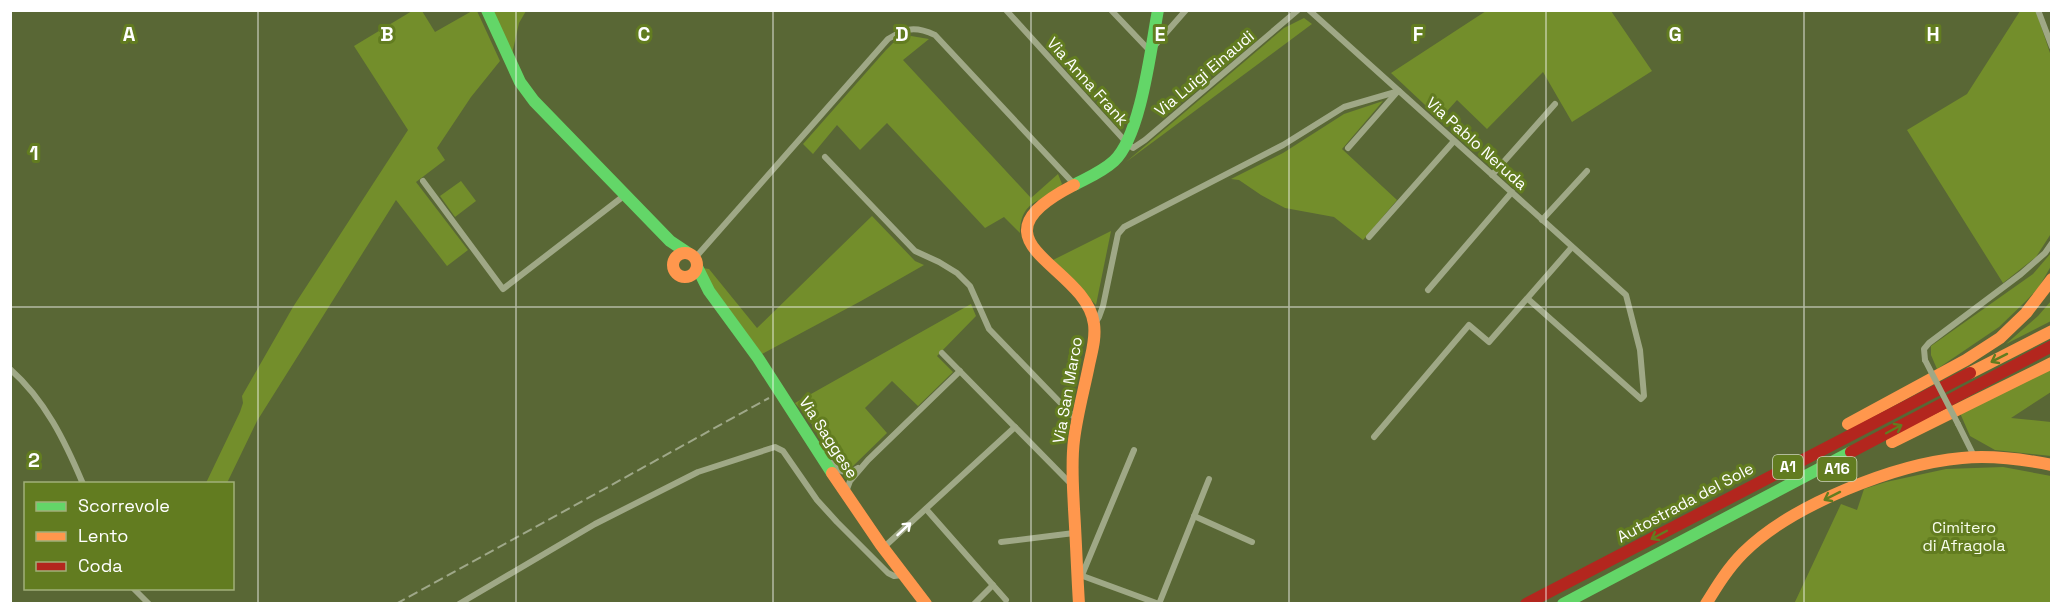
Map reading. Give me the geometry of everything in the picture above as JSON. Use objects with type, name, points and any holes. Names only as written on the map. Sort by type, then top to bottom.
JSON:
[{"type":"main road","points":[[487,10],[520,82],[534,101],[689,259],[693,273],[683,276]]},
{"type":"main road","name":"Via San Marco","points":[[1079,603],[1072,466],[1078,421],[1094,341],[1094,324],[1090,309],[1081,294],[1032,250],[1026,231],[1027,220],[1038,207],[1100,173],[1116,159],[1126,142],[1137,111],[1158,10]]},
{"type":"main road","points":[[689,259],[675,269],[683,276],[707,286]]},
{"type":"main road","name":"Via Saggese","points":[[689,259],[756,355],[883,548],[926,603]]},
{"type":"main road","points":[[1678,524],[1766,468],[1928,381],[2000,338],[2026,313],[2052,279]]},
{"type":"main road","name":"Autostrada del Sole","points":[[1526,603],[2052,331]]},
{"type":"main road","name":"Autostrada del Sole","points":[[1563,603],[2052,346]]},
{"type":"main road","name":"A16","points":[[1621,574],[2052,363]]},
{"type":"main road","points":[[1706,603],[1723,577],[1745,551],[1785,520],[1888,472],[1936,461],[1974,458],[2017,458],[2052,465]]},
{"type":"street","name":"Via Anna Frank","points":[[1006,10],[1126,142]]},
{"type":"street","points":[[1111,10],[1150,51],[1186,10]]},
{"type":"street","name":"Via Luigi Einaudi","points":[[1126,142],[1133,148],[1139,145],[1298,10]]},
{"type":"street","name":"Via Pablo Neruda","points":[[1309,10],[1626,295],[1640,350],[1644,396],[1641,399],[1528,299]]},
{"type":"street","points":[[2038,10],[2052,47]]},
{"type":"street","points":[[689,259],[888,39],[907,29],[922,29],[935,35],[1075,186]]},
{"type":"street","points":[[1348,148],[1399,91]]},
{"type":"street","points":[[1094,324],[1103,306],[1118,234],[1124,227],[1283,144],[1344,107],[1399,91]]},
{"type":"street","points":[[1492,175],[1555,104]]},
{"type":"street","points":[[1369,237],[1454,141]]},
{"type":"street","points":[[825,157],[915,251],[957,273],[970,286],[989,329],[1078,421]]},
{"type":"street","points":[[1542,220],[1587,171]]},
{"type":"street","points":[[423,181],[503,289],[625,195]]},
{"type":"street","points":[[1428,290],[1512,192]]},
{"type":"street","points":[[1974,458],[1925,360],[1924,349],[2021,274],[2045,254],[2052,243]]},
{"type":"street","points":[[1374,437],[1469,325],[1490,342],[1572,247]]},
{"type":"street","points":[[942,353],[1072,485]]},
{"type":"street","points":[[10,369],[41,403],[54,422],[83,482]]},
{"type":"street","points":[[847,495],[847,485],[868,460],[960,371]]},
{"type":"street","points":[[792,411],[838,471],[849,472],[868,460]]},
{"type":"street","points":[[883,548],[1015,427]]},
{"type":"street","points":[[459,603],[595,524],[698,472],[774,447],[783,451],[817,500],[871,556],[888,573],[894,576],[902,575]]},
{"type":"street","points":[[1134,450],[1079,574],[1159,603],[1209,480]]},
{"type":"street","points":[[926,509],[1006,600]]},
{"type":"street","points":[[1194,516],[1252,542]]},
{"type":"street","points":[[1001,542],[1074,533]]},
{"type":"street","points":[[974,603],[993,585]]},
{"type":"street","points":[[136,590],[149,603]]},
{"type":"green space","points":[[412,11],[422,11],[435,32],[472,11],[477,11],[500,61],[471,97],[437,148],[445,160],[416,182],[468,250],[447,266],[396,200],[257,421],[227,482],[206,482],[240,412],[243,403],[242,396],[293,307],[408,130],[354,46]]},
{"type":"green space","points":[[493,11],[526,11],[519,23],[512,54]]},
{"type":"green space","points":[[1486,11],[1611,11],[1652,71],[1572,122],[1543,72],[1487,129],[1457,100],[1440,119],[1391,73]]},
{"type":"green space","points":[[2020,11],[2036,11],[2051,56],[2052,232],[2036,257],[2003,283],[1907,130],[1967,94]]},
{"type":"green space","points":[[1304,18],[1312,24],[1126,162],[1284,28]]},
{"type":"green space","points":[[911,36],[929,39],[903,60],[1031,198],[1058,174],[1062,184],[1030,206],[1021,221],[1020,233],[1004,217],[985,228],[887,123],[860,150],[837,125],[813,154],[803,144],[893,43]]},
{"type":"green space","points":[[1383,101],[1342,149],[1397,200],[1363,240],[1334,217],[1285,208],[1239,180],[1231,179],[1283,153],[1344,114]]},
{"type":"green space","points":[[461,181],[476,201],[455,217],[440,196]]},
{"type":"green space","points":[[872,216],[915,261],[924,265],[762,354],[704,275],[702,268],[709,269],[757,328]]},
{"type":"green space","points":[[1111,231],[1096,305],[1053,260]]},
{"type":"green space","points":[[2051,253],[2051,266],[2039,287],[2026,301],[1999,327],[1937,369],[1931,355],[1931,346],[2033,274]]},
{"type":"green space","points":[[2051,301],[2051,321],[2006,344],[2038,316]]},
{"type":"green space","points":[[971,304],[976,316],[937,356],[953,372],[918,406],[892,381],[865,408],[887,433],[851,468],[840,467],[805,414],[795,403]]},
{"type":"green space","points":[[2051,367],[2051,392],[2011,418],[2051,422],[2051,456],[1995,450],[1970,436],[1960,413]]},
{"type":"green space","name":"Cimitero di Afragola","points":[[2003,467],[2051,476],[2051,603],[1794,604],[1841,504],[1857,510],[1864,489],[1886,482],[1946,469]]},
{"type":"railway","points":[[396,604],[769,398]]},
{"type":"traffic: fast","points":[[487,10],[520,82],[534,101],[670,241],[688,253]]},
{"type":"traffic: fast","points":[[1074,185],[1109,165],[1123,149],[1131,132],[1144,90],[1158,10]]},
{"type":"traffic: fast","points":[[697,267],[709,291],[758,358],[832,473]]},
{"type":"traffic: fast","points":[[1563,604],[1851,452]]},
{"type":"traffic: slow","points":[[1074,185],[1042,205],[1028,223],[1029,239],[1039,254],[1072,285],[1086,303],[1094,324],[1093,344],[1077,421],[1073,457],[1079,604]]},
{"type":"traffic: slow","points":[[685,253],[693,257],[697,265],[693,273],[685,277],[677,273],[673,265],[677,257],[685,253]]},
{"type":"traffic: slow","points":[[1848,424],[1966,360],[2000,338],[2026,313],[2052,279]]},
{"type":"traffic: slow","points":[[1970,373],[2052,331]]},
{"type":"traffic: slow","points":[[1892,442],[2052,363]]},
{"type":"traffic: slow","points":[[1706,604],[1732,565],[1763,535],[1816,503],[1845,490],[1906,469],[1962,458],[2007,458],[2052,465]]},
{"type":"traffic: slow","points":[[832,473],[881,545],[926,604]]},
{"type":"traffic: jam","points":[[1851,452],[2052,346]]},
{"type":"traffic: jam","points":[[1526,604],[1970,373]]}]
